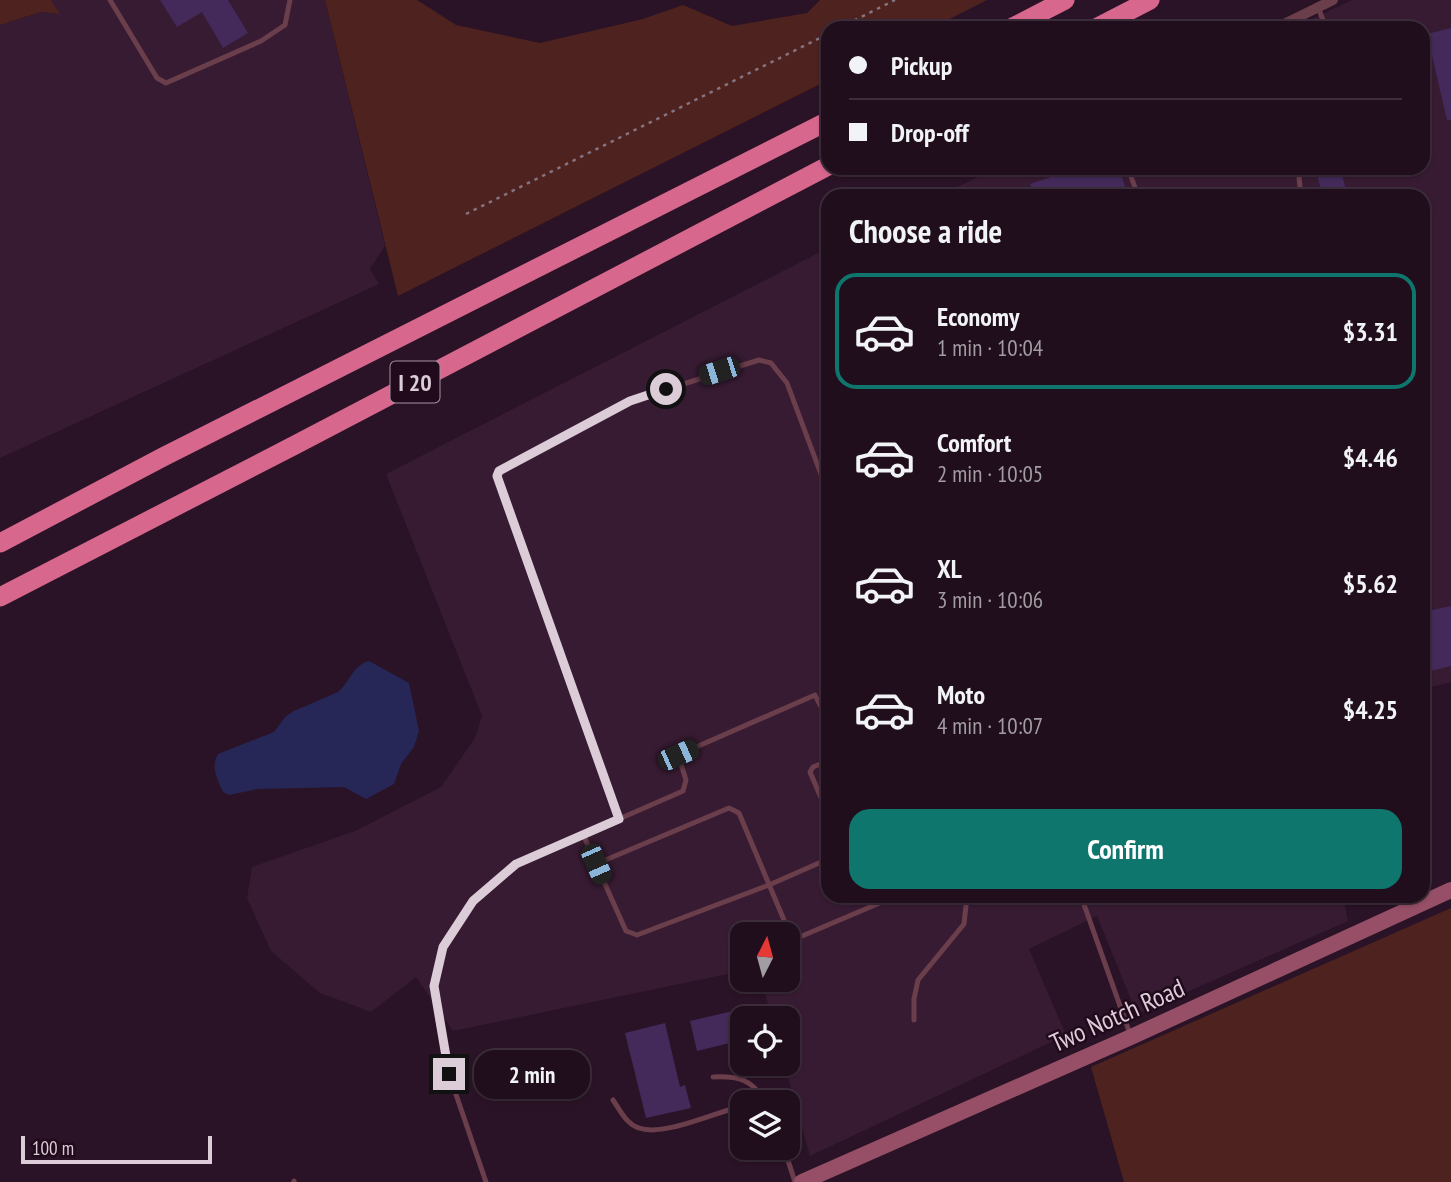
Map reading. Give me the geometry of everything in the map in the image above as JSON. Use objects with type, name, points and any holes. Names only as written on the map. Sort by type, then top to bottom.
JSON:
[{"type":"highway","points":[[1024,21],[1065,0]]},
{"type":"highway","points":[[1110,21],[1150,0]]},
{"type":"highway","name":"I 20","points":[[0,542],[821,125]]},
{"type":"highway","name":"I 20","points":[[0,597],[821,170]]},
{"type":"street","points":[[1291,21],[1333,0]]},
{"type":"street","name":"Two Notch Road","points":[[1430,900],[1451,890]]},
{"type":"street","name":"Two Notch Road","points":[[802,1182],[1131,1037],[1423,903]]},
{"type":"lane","points":[[110,0],[157,78],[166,83],[261,41],[285,25],[290,0]]},
{"type":"lane","points":[[1318,8],[1323,21]]},
{"type":"lane","points":[[619,819],[498,482],[499,471],[630,401],[737,365],[760,360],[771,363],[787,383],[821,474]]},
{"type":"lane","points":[[486,1182],[449,1074],[434,986],[443,947],[473,901],[516,864],[683,790],[687,786],[678,755],[815,695],[821,712]]},
{"type":"lane","points":[[821,763],[813,766],[810,772],[821,798]]},
{"type":"lane","points":[[596,864],[729,808],[739,813],[789,932],[797,937],[879,903]]},
{"type":"lane","points":[[583,834],[626,931],[630,934],[637,934],[769,885],[821,862]]},
{"type":"lane","points":[[914,1020],[918,980],[964,924],[966,903]]},
{"type":"lane","points":[[1083,903],[1131,1037]]},
{"type":"lane","points":[[713,1077],[736,1076],[758,1090]]},
{"type":"lane","points":[[613,1100],[625,1119],[638,1128],[654,1130],[730,1109]]},
{"type":"lane","points":[[788,1160],[795,1182]]},
{"type":"path","points":[[853,21],[895,0]]},
{"type":"path","points":[[466,214],[821,37]]},
{"type":"shaded area","points":[[0,0],[51,0],[60,14],[41,12],[0,25]]},
{"type":"shaded area","points":[[51,0],[325,0],[385,246],[370,269],[379,284],[0,458],[0,25],[41,12],[59,14]]},
{"type":"shaded area","points":[[325,0],[417,0],[456,25],[540,43],[643,19],[683,5],[732,26],[807,13],[820,0],[987,0],[946,21],[821,21],[821,84],[398,296]]},
{"type":"shaded area","points":[[1352,0],[1451,0],[1451,682],[1430,687],[1430,189],[953,189],[982,175],[1430,175],[1430,21],[1308,21]]},
{"type":"shaded area","points":[[821,252],[821,903],[1344,903],[1348,921],[1137,1014],[1097,916],[1029,949],[1066,1035],[810,1156],[800,1121],[800,1090],[791,1090],[787,1076],[800,1076],[800,1006],[769,1006],[764,992],[800,992],[800,922],[730,922],[730,973],[453,1031],[416,977],[371,1012],[320,993],[271,951],[247,898],[252,867],[355,831],[441,787],[475,738],[482,716],[386,474]]},
{"type":"shaded area","points":[[369,661],[409,683],[419,731],[414,747],[401,764],[394,784],[366,799],[344,787],[258,789],[229,795],[223,792],[215,769],[218,754],[274,732],[286,716],[294,711],[338,692],[355,670]]},
{"type":"shaded area","points":[[1451,908],[1451,1182],[1124,1182],[1091,1067]]},
{"type":"building","points":[[160,0],[228,0],[248,33],[223,48],[202,12],[177,27]]},
{"type":"building","points":[[1451,28],[1451,120],[1447,120],[1430,47],[1430,33]]},
{"type":"building","points":[[1057,175],[1121,175],[1126,189],[1032,189],[1030,184]]},
{"type":"building","points":[[1317,175],[1342,175],[1346,189],[1321,189]]},
{"type":"building","points":[[1451,606],[1451,666],[1430,671],[1430,610]]},
{"type":"building","points":[[730,1012],[730,1043],[697,1051],[690,1021]]},
{"type":"building","points":[[665,1023],[680,1087],[685,1085],[691,1108],[646,1118],[625,1033]]},
{"type":"route","points":[[449,1074],[434,986],[443,947],[473,901],[516,864],[619,819],[497,476],[499,471],[630,401],[666,389]]}]
